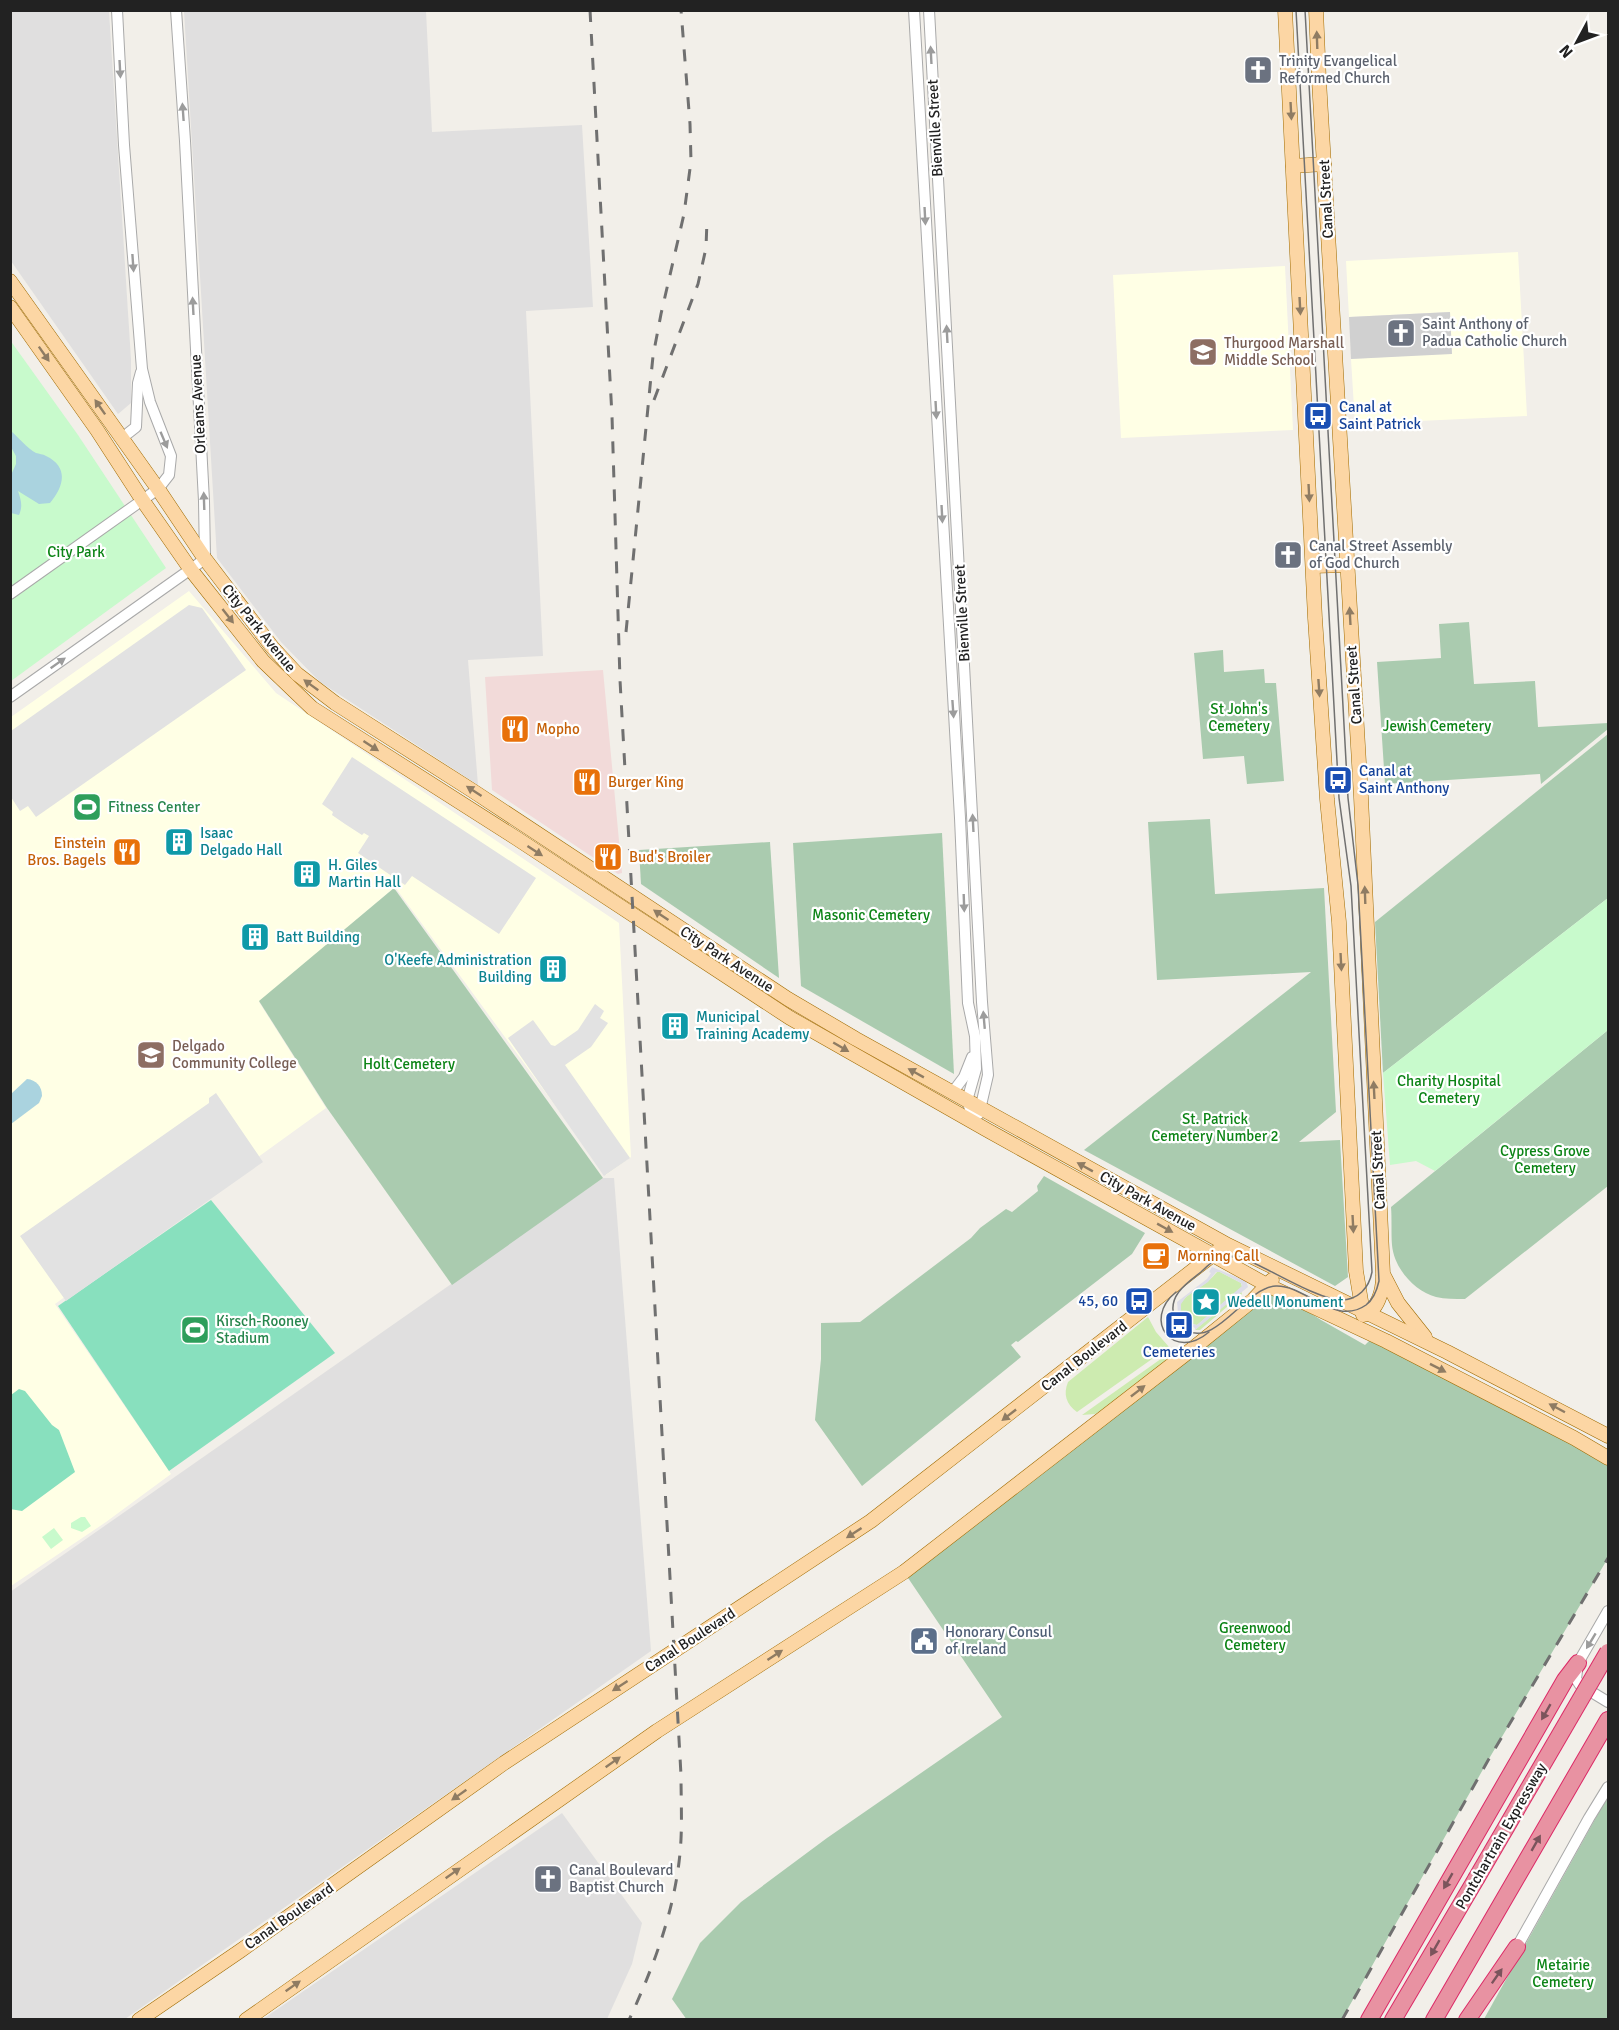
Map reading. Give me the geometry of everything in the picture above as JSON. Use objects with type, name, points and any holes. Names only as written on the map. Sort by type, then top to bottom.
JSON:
[{"type":"highway","name":"Pontchartrain Expressway","points":[[1393,2019],[1608,1652]]},
{"type":"highway","points":[[1369,2019],[1541,1720],[1578,1663]]},
{"type":"highway","points":[[1434,2019],[1608,1720]]},
{"type":"highway","points":[[1467,2019],[1517,1947]]},
{"type":"main road","name":"Canal Street","points":[[1286,10],[1315,618],[1327,799],[1339,922],[1356,1271],[1366,1312],[1386,1341]]},
{"type":"main road","name":"Canal Street","points":[[1317,10],[1362,809],[1383,1274],[1402,1310],[1431,1344]]},
{"type":"main road","points":[[1293,166],[1324,164]]},
{"type":"main road","name":"City Park Avenue","points":[[10,281],[158,489],[201,554],[272,647],[297,674],[335,703],[473,791],[788,999],[952,1093],[1228,1245],[1431,1344],[1608,1436]]},
{"type":"main road","name":"City Park Avenue","points":[[10,307],[97,430],[142,501],[191,570],[263,661],[312,708],[544,856],[790,1018],[1267,1285],[1386,1341],[1574,1438],[1608,1458]]},
{"type":"main road","points":[[142,501],[165,515],[201,554]]},
{"type":"main road","points":[[1313,566],[1347,565]]},
{"type":"main road","points":[[1348,1129],[1376,1128]]},
{"type":"main road","name":"Canal Boulevard","points":[[139,2019],[240,1951],[504,1763],[871,1521],[1212,1254],[1228,1245]]},
{"type":"main road","points":[[1330,1294],[1343,1293],[1351,1286],[1356,1271]]},
{"type":"main road","points":[[246,2019],[657,1731],[904,1572],[1196,1347],[1253,1300],[1280,1272]]},
{"type":"main road","points":[[1334,1316],[1366,1312],[1377,1303],[1383,1287],[1383,1274]]},
{"type":"street","name":"Orleans Avenue","points":[[10,594],[142,501],[158,489],[169,475],[171,456],[150,402],[142,369],[124,145],[117,10]]},
{"type":"street","name":"Orleans Avenue","points":[[176,10],[204,501],[201,554]]},
{"type":"street","name":"Bienville Street","points":[[914,10],[968,1003],[975,1036],[976,1069],[967,1101]]},
{"type":"street","name":"Bienville Street","points":[[929,10],[981,983],[988,1075],[976,1124]]},
{"type":"street","points":[[122,438],[136,427],[138,383],[142,369]]},
{"type":"street","points":[[10,697],[191,570],[201,554]]},
{"type":"street","name":"Bienville Street","points":[[952,1093],[968,1070],[975,1036]]},
{"type":"street","points":[[967,1101],[976,1124]]},
{"type":"street","points":[[1608,1611],[1578,1663],[1576,1679],[1580,1685],[1608,1702]]},
{"type":"street","points":[[1517,1947],[1608,1787]]},
{"type":"shaded area","points":[[10,11],[109,11],[131,360],[131,403],[118,414],[11,261]]},
{"type":"shaded area","points":[[184,11],[426,11],[432,132],[582,125],[593,307],[526,311],[543,656],[468,660],[478,785],[320,682],[281,642],[217,558]]},
{"type":"shaded area","points":[[1518,252],[1527,416],[1355,424],[1351,359],[1452,353],[1450,312],[1349,317],[1346,261]]},
{"type":"shaded area","name":"Thurgood Marshall Middle School","points":[[1285,266],[1293,430],[1121,438],[1113,275]]},
{"type":"shaded area","name":"Saint Anthony of Padua Catholic Church","points":[[1450,312],[1452,354],[1351,359],[1349,317]]},
{"type":"shaded area","name":"Delgado Community College","points":[[189,591],[276,693],[619,923],[631,1157],[606,1175],[395,887],[259,1002],[326,1108],[55,1304],[171,1474],[106,1522],[11,1586],[11,717]]},
{"type":"shaded area","points":[[189,605],[202,608],[246,670],[36,817],[28,806],[20,811],[11,797],[11,731]]},
{"type":"shaded area","points":[[603,670],[622,873],[618,874],[492,790],[485,677]]},
{"type":"shaded area","points":[[352,757],[536,878],[499,934],[412,876],[405,885],[358,853],[369,836],[364,833],[362,835],[345,824],[322,804]]},
{"type":"shaded area","points":[[595,1004],[604,1011],[600,1018],[608,1023],[591,1047],[565,1065],[630,1158],[604,1176],[508,1038],[533,1020],[551,1045],[555,1046],[578,1030]]},
{"type":"shaded area","points":[[216,1093],[263,1162],[66,1301],[20,1236],[209,1103],[209,1098]]},
{"type":"shaded area","points":[[603,1178],[614,1178],[651,1651],[125,2019],[11,2019],[10,1592]]},
{"type":"shaded area","points":[[1212,1267],[1246,1281],[1248,1287],[1195,1330],[1181,1320],[1177,1302],[1207,1279],[1211,1273],[1209,1272]],"holes":[[[1216,1272],[1241,1283],[1242,1286],[1197,1325],[1189,1323],[1181,1314],[1181,1304],[1186,1297],[1208,1282]]]},
{"type":"shaded area","points":[[562,1813],[642,1923],[632,1964],[607,2019],[263,2019]]},
{"type":"green space","name":"City Park","points":[[10,340],[78,435],[166,568],[11,681]]},
{"type":"green space","name":"Jewish Cemetery","points":[[1469,622],[1474,684],[1535,681],[1538,727],[1608,723],[1608,729],[1541,784],[1540,774],[1385,784],[1377,662],[1441,658],[1439,624]]},
{"type":"green space","name":"St John's Cemetery","points":[[1223,650],[1224,672],[1264,669],[1265,683],[1276,683],[1284,781],[1247,784],[1244,756],[1203,759],[1194,653]]},
{"type":"green space","points":[[1608,734],[1608,898],[1383,1073],[1375,922]]},
{"type":"green space","name":"St. Patrick Cemetery Number 2","points":[[1210,819],[1215,894],[1324,888],[1336,1112],[1299,1142],[1340,1140],[1348,1277],[1335,1286],[1084,1150],[1311,972],[1157,980],[1148,822]]},
{"type":"green space","name":"Masonic Cemetery","points":[[942,833],[954,1074],[801,986],[793,843]]},
{"type":"green space","name":"Masonic Cemetery","points":[[770,842],[779,978],[641,884],[639,850]]},
{"type":"green space","name":"Holt Cemetery","points":[[394,888],[603,1178],[452,1285],[327,1108],[259,1001]]},
{"type":"green space","name":"Charity Hospital Cemetery","points":[[1608,898],[1608,1030],[1435,1171],[1416,1161],[1390,1165],[1383,1073]]},
{"type":"green space","name":"Cypress Grove Cemetery","points":[[1608,1030],[1608,1186],[1465,1299],[1436,1297],[1420,1290],[1406,1277],[1394,1254],[1391,1207]]},
{"type":"green space","points":[[1044,1176],[1145,1233],[1132,1254],[1018,1342],[1011,1345],[1021,1357],[862,1486],[815,1420],[821,1359],[821,1323],[860,1322],[1006,1209],[1012,1212],[1038,1191],[1037,1186]]},
{"type":"green space","name":"Kirsch-Rooney Stadium","points":[[211,1200],[335,1353],[169,1471],[58,1306]]},
{"type":"green space","points":[[1218,1271],[1241,1283],[1242,1287],[1197,1325],[1188,1322],[1181,1314],[1181,1304],[1188,1295]]},
{"type":"green space","name":"Greenwood Cemetery","points":[[1267,1285],[1365,1345],[1375,1335],[1608,1458],[1608,1558],[1490,1757],[1342,2019],[687,2020],[672,1999],[700,1943],[741,1902],[827,1838],[1002,1717],[904,1572]]},
{"type":"green space","points":[[1241,1291],[1242,1294],[1200,1330],[1195,1330]]},
{"type":"green space","points":[[1148,1317],[1156,1332],[1169,1347],[1077,1412],[1066,1398],[1068,1382]]},
{"type":"green space","points":[[1172,1351],[1175,1353],[1100,1411],[1095,1414],[1082,1415]]},
{"type":"green space","points":[[19,1389],[25,1391],[52,1425],[59,1430],[75,1472],[22,1511],[10,1509],[11,1395]]},
{"type":"green space","points":[[85,1517],[91,1526],[82,1532],[71,1528],[71,1523]]},
{"type":"green space","points":[[54,1528],[63,1540],[51,1549],[42,1537]]},
{"type":"green space","name":"Metairie Cemetery","points":[[1608,1796],[1608,2019],[1484,2019]]},
{"type":"water","points":[[11,431],[33,451],[53,460],[61,471],[62,477],[59,490],[50,503],[39,504],[18,491],[21,503],[19,515],[11,513],[11,475],[16,464],[16,456],[11,447]]},
{"type":"water","points":[[27,1079],[38,1084],[42,1096],[39,1103],[11,1124],[11,1094]]},
{"type":"tram line","points":[[1296,10],[1339,798],[1351,886],[1372,1272],[1362,1292],[1353,1298],[1341,1300],[1319,1295],[1242,1258],[1230,1256],[1219,1258],[1185,1285],[1174,1302],[1174,1316],[1178,1324],[1185,1330],[1197,1333],[1208,1331],[1219,1325],[1264,1289],[1276,1286],[1287,1287],[1343,1311],[1354,1310],[1366,1305],[1376,1291],[1379,1281],[1358,885],[1348,798],[1305,10]]},
{"type":"tram line","points":[[1176,1292],[1166,1303],[1161,1315],[1166,1334],[1174,1340],[1184,1342],[1196,1340],[1209,1332]]},
{"type":"railway","points":[[590,10],[612,416],[620,680],[681,1775],[681,1839],[675,1886],[664,1932],[629,2020]]},
{"type":"railway","points":[[626,632],[653,356],[684,214],[691,161],[681,10]]},
{"type":"railway","points":[[654,400],[698,284],[706,248],[707,220]]},
{"type":"railway","points":[[1342,2020],[1490,1757],[1608,1558]]},
{"type":"place","name":"Trinity Evangelical Reformed Church","points":[[1258,70]]},
{"type":"place","name":"Saint Anthony of Padua Catholic Church","points":[[1401,333]]},
{"type":"place","name":"Thurgood Marshall Middle School","points":[[1203,352]]},
{"type":"place","name":"Canal at Saint Patrick","points":[[1318,416]]},
{"type":"place","name":"Canal Street Assembly of God Church","points":[[1288,555]]},
{"type":"place","name":"Mopho","points":[[515,729]]},
{"type":"place","name":"Canal at Saint Anthony","points":[[1338,780]]},
{"type":"place","name":"Burger King","points":[[587,782]]},
{"type":"place","name":"Fitness Center","points":[[87,807]]},
{"type":"place","name":"Isaac Delgado Hall","points":[[179,842]]},
{"type":"place","name":"Einstein Bros. Bagels","points":[[127,852]]},
{"type":"place","name":"Bud's Broiler","points":[[608,857]]},
{"type":"place","name":"H. Giles Martin Hall","points":[[307,874]]},
{"type":"place","name":"Batt Building","points":[[255,937]]},
{"type":"place","name":"O'Keefe Administration Building","points":[[553,969]]},
{"type":"place","name":"Municipal Training Academy","points":[[675,1026]]},
{"type":"place","name":"Delgado Community College","points":[[151,1055]]},
{"type":"place","name":"Morning Call","points":[[1156,1256]]},
{"type":"place","name":"45, 60","points":[[1139,1301]]},
{"type":"place","name":"Wedell Monument","points":[[1206,1302]]},
{"type":"place","name":"Cemeteries","points":[[1179,1325]]},
{"type":"place","name":"Kirsch-Rooney Stadium","points":[[195,1330]]},
{"type":"place","name":"Honorary Consul of Ireland","points":[[924,1641]]},
{"type":"place","name":"Canal Boulevard Baptist Church","points":[[548,1879]]}]
